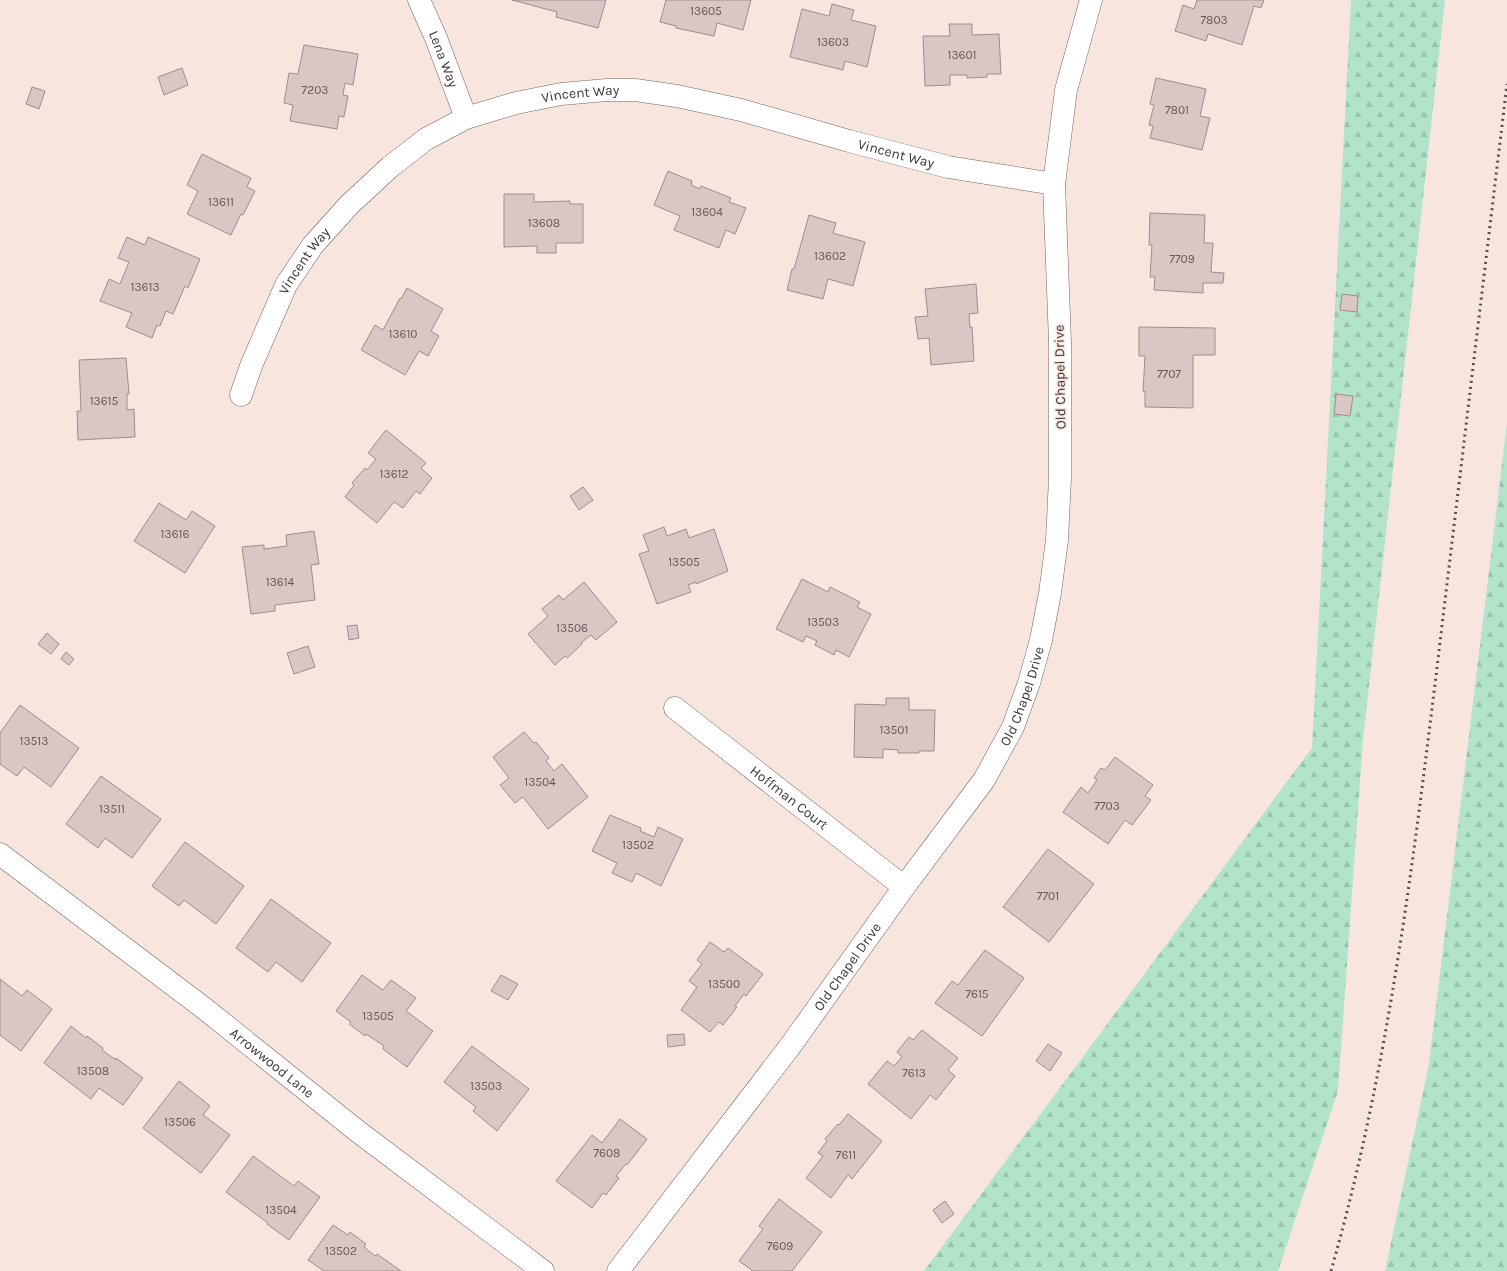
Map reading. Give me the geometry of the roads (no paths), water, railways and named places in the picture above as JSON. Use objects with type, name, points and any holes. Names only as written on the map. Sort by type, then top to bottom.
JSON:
[{"type":"street","name":"Lena Way","points":[[419,0],[436,38],[466,118]]},
{"type":"street","name":"Old Chapel Drive","points":[[618,1271],[791,1045],[988,773],[1013,727],[1029,683],[1041,640],[1050,593],[1057,540],[1060,478],[1060,342],[1054,184],[1066,90],[1091,0]]},
{"type":"street","name":"Vincent Way","points":[[241,395],[251,366],[286,285],[313,245],[349,205],[390,167],[426,139],[466,118],[516,103],[560,94],[607,90],[635,90],[677,96],[741,110],[849,142],[948,167],[1054,184]]},
{"type":"street","name":"Hoffman Court","points":[[675,708],[904,887]]},
{"type":"street","name":"Arrowwood Lane","points":[[0,854],[205,1009],[356,1130],[543,1271]]},
{"type":"railway","points":[[1331,1271],[1351,1196],[1368,1120],[1383,1044],[1408,890],[1429,736],[1507,84]]}]
